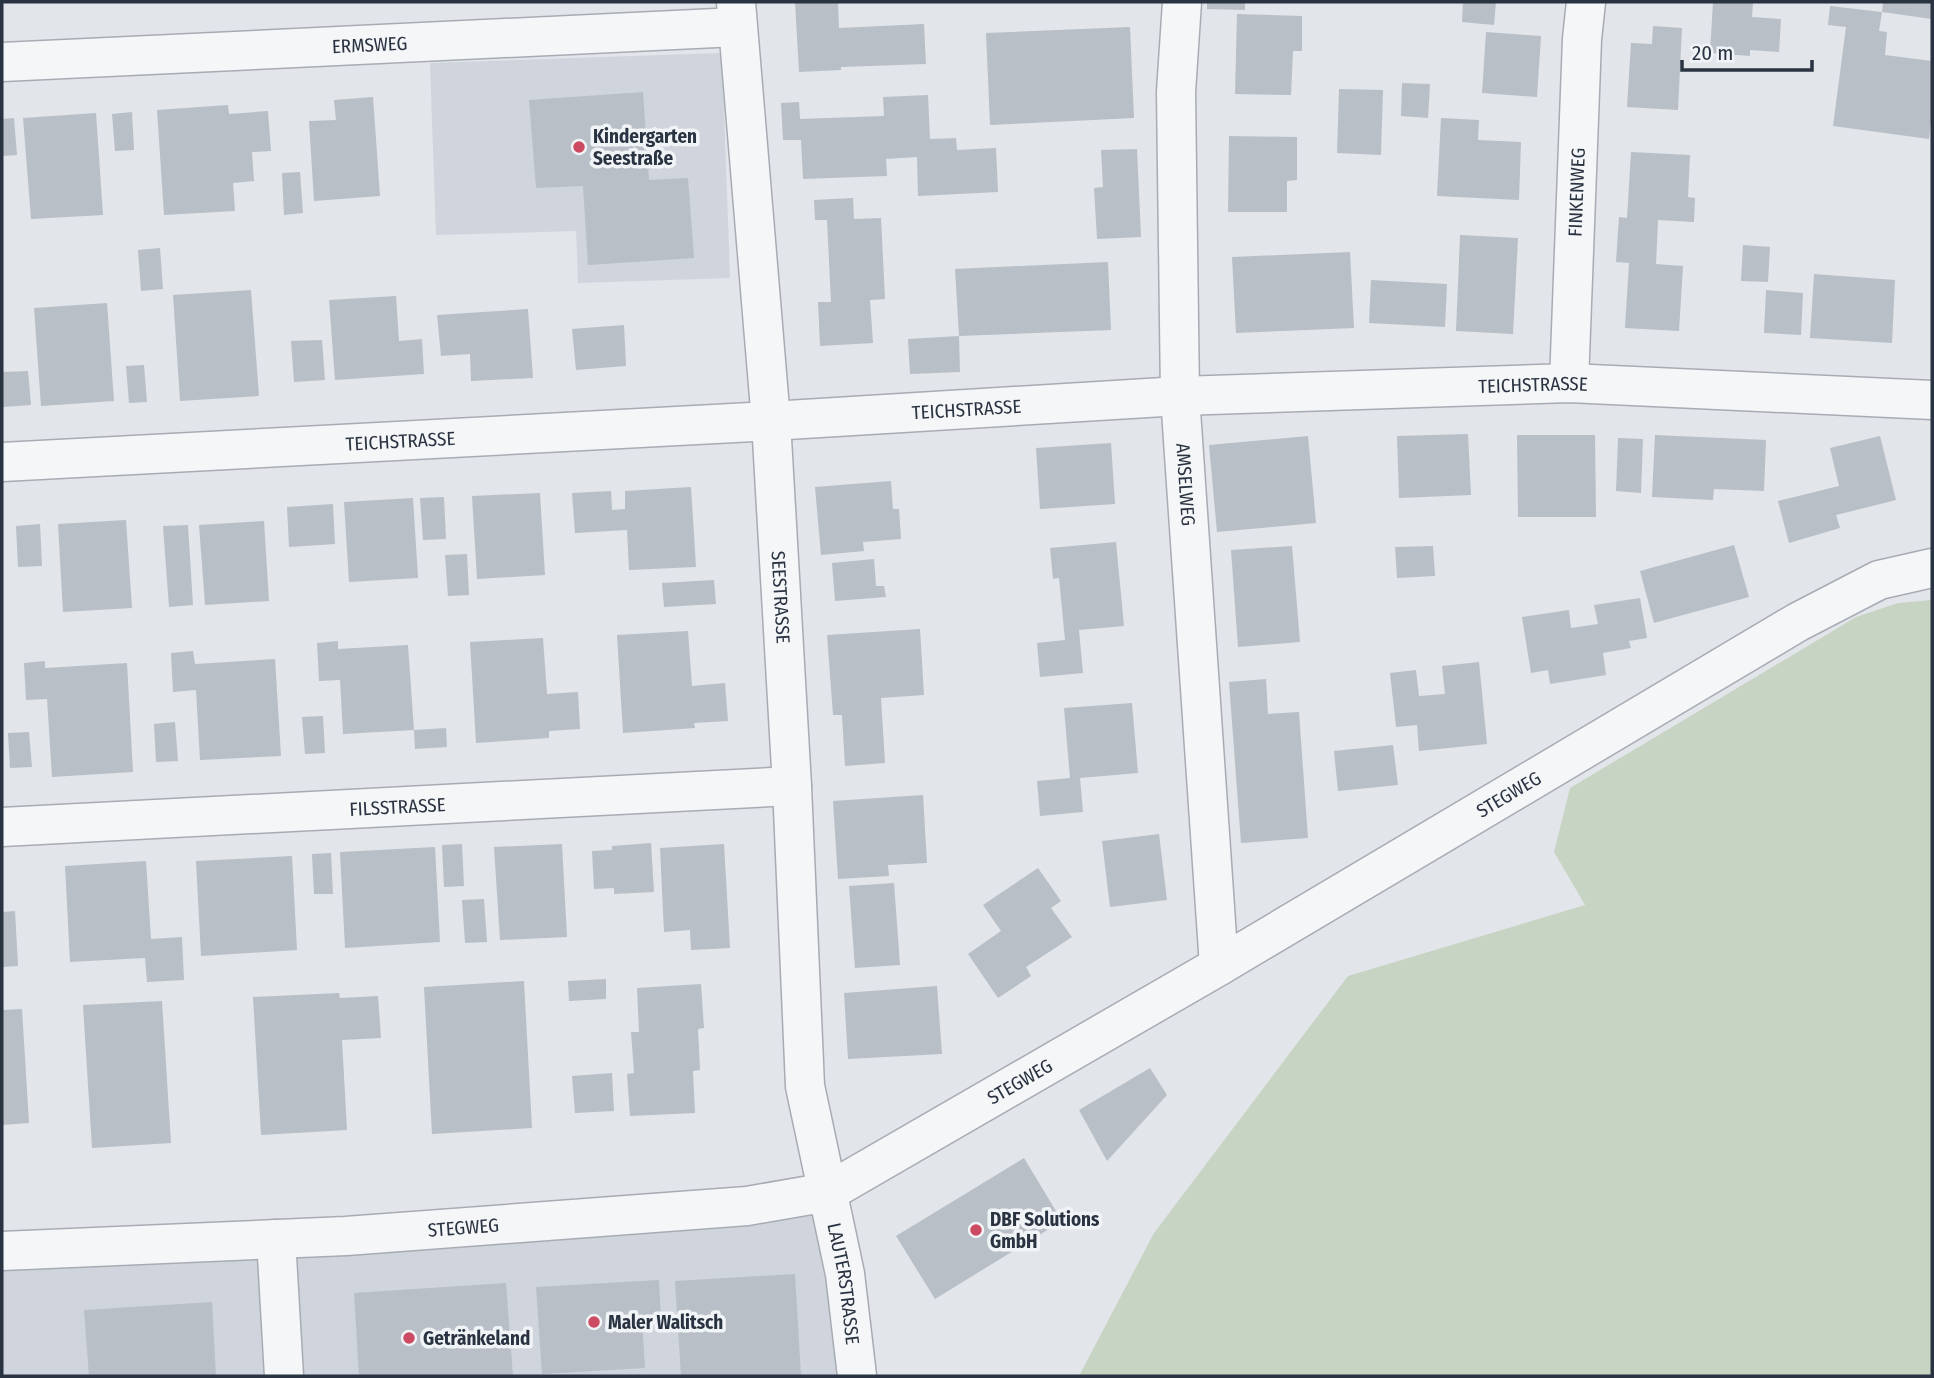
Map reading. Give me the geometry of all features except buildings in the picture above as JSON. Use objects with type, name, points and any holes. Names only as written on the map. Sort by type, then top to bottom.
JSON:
[{"type":"street","name":"AMSELWEG","points":[[1182,2],[1176,92],[1180,396],[1219,966]]},
{"type":"street","name":"FINKENWEG","points":[[1569,383],[1582,39],[1586,2]]},
{"type":"street","name":"ERMSWEG","points":[[2,62],[737,14]]},
{"type":"street","name":"SEESTRASSE","points":[[737,14],[771,421],[792,786],[805,1086],[828,1192]]},
{"type":"street","name":"TEICHSTRASSE","points":[[2,462],[1180,396],[1569,383],[1932,400]]},
{"type":"street","name":"STEGWEG","points":[[2,1251],[346,1236],[747,1206],[828,1192],[1219,966],[1798,622],[1879,580],[1932,568]]},
{"type":"street","name":"FILSSTRASSE","points":[[2,827],[792,786]]},
{"type":"street","name":"LAUTERSTRASSE","points":[[828,1192],[845,1274],[857,1376]]},
{"type":"street","points":[[276,1239],[284,1376]]},
{"type":"shaded area","name":"Kindergarten Seestraße","points":[[722,53],[730,278],[578,283],[576,231],[436,235],[430,63]]},
{"type":"shaded area","points":[[828,1204],[841,1376],[2,1376],[2,1257]]},
{"type":"green space","points":[[1932,600],[1932,1376],[1079,1376],[1154,1233],[1348,976],[1585,905],[1554,852],[1570,788],[1856,617],[1898,603]]},
{"type":"place","name":"Kindergarten Seestraße","points":[[579,147]]},
{"type":"place","name":"DBF Solutions GmbH","points":[[976,1230]]},
{"type":"place","name":"Maler Walitsch","points":[[594,1322]]},
{"type":"place","name":"Getränkeland","points":[[409,1338]]}]
